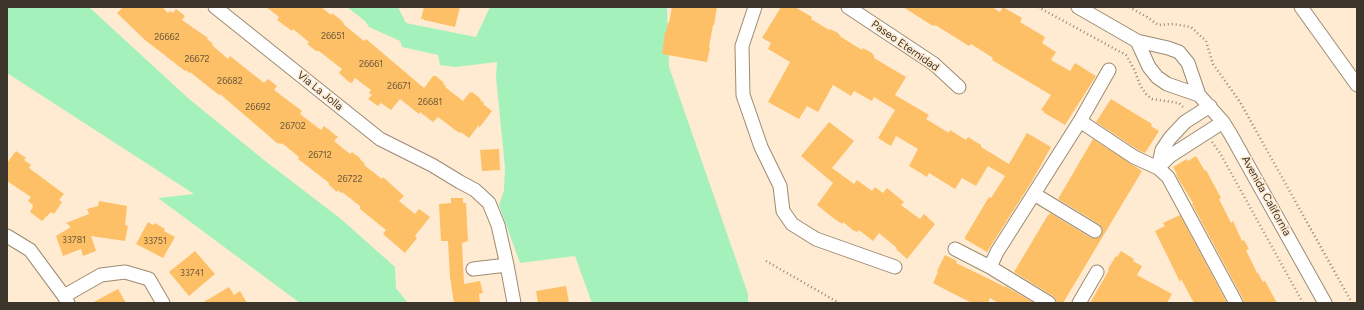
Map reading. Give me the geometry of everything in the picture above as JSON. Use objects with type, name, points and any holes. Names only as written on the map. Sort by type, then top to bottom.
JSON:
[{"type":"street","name":"Via La Jolla","points":[[215,7],[380,139],[432,165],[475,190],[489,202],[498,225],[514,303]]},
{"type":"street","points":[[755,7],[742,46],[743,95],[761,147],[780,186],[783,211],[792,224],[816,239],[895,267]]},
{"type":"street","name":"Paseo Eternidad","points":[[848,7],[934,64],[959,87]]},
{"type":"street","name":"Avenida California","points":[[1078,7],[1137,40],[1179,52],[1188,63],[1199,95]]},
{"type":"street","points":[[1300,7],[1357,85]]},
{"type":"street","name":"Avenida California","points":[[1137,40],[1149,67],[1157,77],[1167,84],[1199,95],[1210,106],[1222,122],[1235,141],[1325,303]]},
{"type":"street","points":[[990,267],[997,252],[1080,122],[1109,70]]},
{"type":"street","points":[[1158,168],[1162,150],[1170,138],[1185,122],[1210,106]]},
{"type":"street","points":[[1080,122],[1134,157],[1158,168],[1168,177],[1236,303]]},
{"type":"street","points":[[1158,168],[1170,156],[1222,122]]},
{"type":"street","points":[[1034,194],[1095,231]]},
{"type":"street","points":[[7,236],[30,250],[66,299],[101,275],[125,272],[149,278],[163,303]]},
{"type":"street","points":[[954,249],[990,267],[1049,303]]},
{"type":"street","points":[[473,269],[507,265]]},
{"type":"street","points":[[1079,303],[1098,272]]},
{"type":"path","points":[[1129,7],[1158,25],[1173,24],[1191,27],[1206,41],[1214,64],[1240,102],[1352,303]]},
{"type":"path","points":[[766,261],[839,303]]},
{"type":"green space","points":[[7,7],[89,7],[188,98],[264,160],[341,219],[395,267],[396,288],[408,303],[300,303],[158,198],[194,194],[7,73]]},
{"type":"green space","points":[[347,7],[398,7],[406,23],[476,37],[490,7],[667,7],[669,67],[748,294],[748,303],[592,303],[575,256],[520,263],[499,205],[504,190],[505,167],[496,77],[497,62],[455,67],[440,65],[438,55],[402,47],[400,41],[369,27],[365,21]]},
{"type":"building","points":[[123,7],[162,7],[168,13],[170,11],[173,13],[176,9],[185,16],[182,20],[208,38],[207,39],[213,44],[212,45],[228,59],[230,56],[264,83],[268,79],[277,86],[274,90],[302,111],[300,114],[321,130],[324,126],[338,137],[334,141],[350,154],[352,152],[360,158],[365,164],[364,165],[382,179],[383,177],[404,196],[399,201],[415,214],[419,209],[430,217],[415,236],[417,238],[405,253],[383,234],[386,230],[360,209],[360,206],[342,192],[341,193],[338,190],[337,192],[329,185],[328,182],[298,159],[299,157],[282,143],[277,143],[220,94],[219,95],[190,72],[185,71],[145,40],[117,13]]},
{"type":"building","points":[[266,7],[321,7],[331,15],[332,13],[364,41],[366,39],[424,88],[433,76],[436,76],[444,83],[443,84],[446,86],[445,87],[463,101],[470,92],[472,92],[492,111],[469,138],[461,132],[460,133],[455,130],[438,117],[433,122],[420,112],[419,114],[400,99],[391,110],[381,103],[378,106],[368,99],[372,95],[369,93],[371,90],[355,78],[352,83],[349,82],[339,73],[342,69],[319,51],[316,51],[307,44],[309,42],[293,29],[292,31],[277,20],[279,17]]},
{"type":"building","points":[[424,7],[460,7],[455,27],[421,19]]},
{"type":"building","points":[[672,7],[717,7],[707,62],[662,54],[665,32],[669,23]]},
{"type":"building","points":[[781,7],[795,7],[812,17],[811,19],[829,30],[830,29],[838,33],[841,37],[862,50],[863,48],[872,53],[874,58],[906,77],[895,95],[929,115],[926,119],[949,133],[950,130],[966,140],[968,137],[981,145],[981,147],[1009,164],[1027,133],[1051,147],[1032,181],[987,252],[965,239],[965,237],[989,197],[991,198],[1005,176],[988,166],[976,186],[962,178],[955,189],[929,173],[927,177],[909,166],[918,149],[896,136],[891,146],[878,138],[895,110],[874,97],[872,101],[854,91],[851,96],[833,85],[818,112],[807,106],[799,119],[768,102],[790,62],[768,49],[771,43],[762,38]]},
{"type":"building","points":[[903,7],[992,7],[1000,12],[1003,7],[1022,18],[1020,22],[1045,37],[1042,43],[1056,52],[1051,60],[1070,71],[1075,63],[1096,76],[1065,125],[1041,110],[1051,95],[992,60],[993,58],[971,44],[969,46]]},
{"type":"building","points":[[1111,99],[1152,124],[1151,126],[1159,131],[1145,153],[1138,150],[1096,122]]},
{"type":"building","points":[[829,122],[854,141],[832,168],[854,184],[857,180],[872,191],[875,187],[883,193],[887,188],[904,202],[901,205],[920,219],[924,214],[935,224],[907,259],[896,249],[897,248],[879,233],[873,241],[859,230],[857,232],[854,231],[843,222],[842,224],[817,205],[833,183],[801,156]]},
{"type":"building","points":[[1093,139],[1142,171],[1063,303],[1057,303],[1053,296],[1014,272],[1050,213],[1091,238],[1098,238],[1102,235],[1102,228],[1099,224],[1058,199]]},
{"type":"building","points":[[499,149],[500,170],[482,171],[480,150]]},
{"type":"building","points":[[16,151],[26,158],[24,160],[31,165],[29,168],[64,194],[59,200],[62,202],[54,214],[51,212],[42,221],[30,212],[33,205],[28,201],[31,197],[7,181],[7,163]]},
{"type":"building","points":[[1196,156],[1205,171],[1206,170],[1221,198],[1219,199],[1231,223],[1233,221],[1242,241],[1244,240],[1249,249],[1246,250],[1257,273],[1263,282],[1265,281],[1277,303],[1244,303],[1173,167]]},
{"type":"building","points":[[451,198],[463,198],[463,203],[466,203],[468,241],[462,243],[464,284],[480,281],[483,293],[479,294],[480,303],[454,303],[450,277],[448,241],[441,241],[439,204],[451,203]]},
{"type":"building","points":[[99,201],[127,206],[125,225],[128,226],[125,241],[91,236],[96,251],[83,256],[81,249],[63,256],[56,236],[71,227],[66,223],[89,214],[87,209],[98,206]]},
{"type":"building","points":[[1180,215],[1227,303],[1194,303],[1181,279],[1180,282],[1155,231],[1165,226],[1163,223]]},
{"type":"building","points":[[148,222],[153,225],[155,223],[165,229],[164,231],[175,237],[163,258],[136,244]]},
{"type":"building","points":[[195,251],[215,274],[189,296],[169,272]]},
{"type":"building","points":[[1121,251],[1142,266],[1137,275],[1172,294],[1167,303],[1090,303],[1109,270],[1108,269]]},
{"type":"building","points":[[945,255],[957,261],[956,263],[1005,286],[1034,303],[998,303],[990,298],[988,303],[972,303],[933,283]]},
{"type":"building","points":[[566,286],[569,303],[538,303],[536,291]]},
{"type":"building","points":[[229,287],[234,295],[240,291],[247,303],[202,303]]},
{"type":"building","points":[[118,289],[126,303],[92,303]]}]
